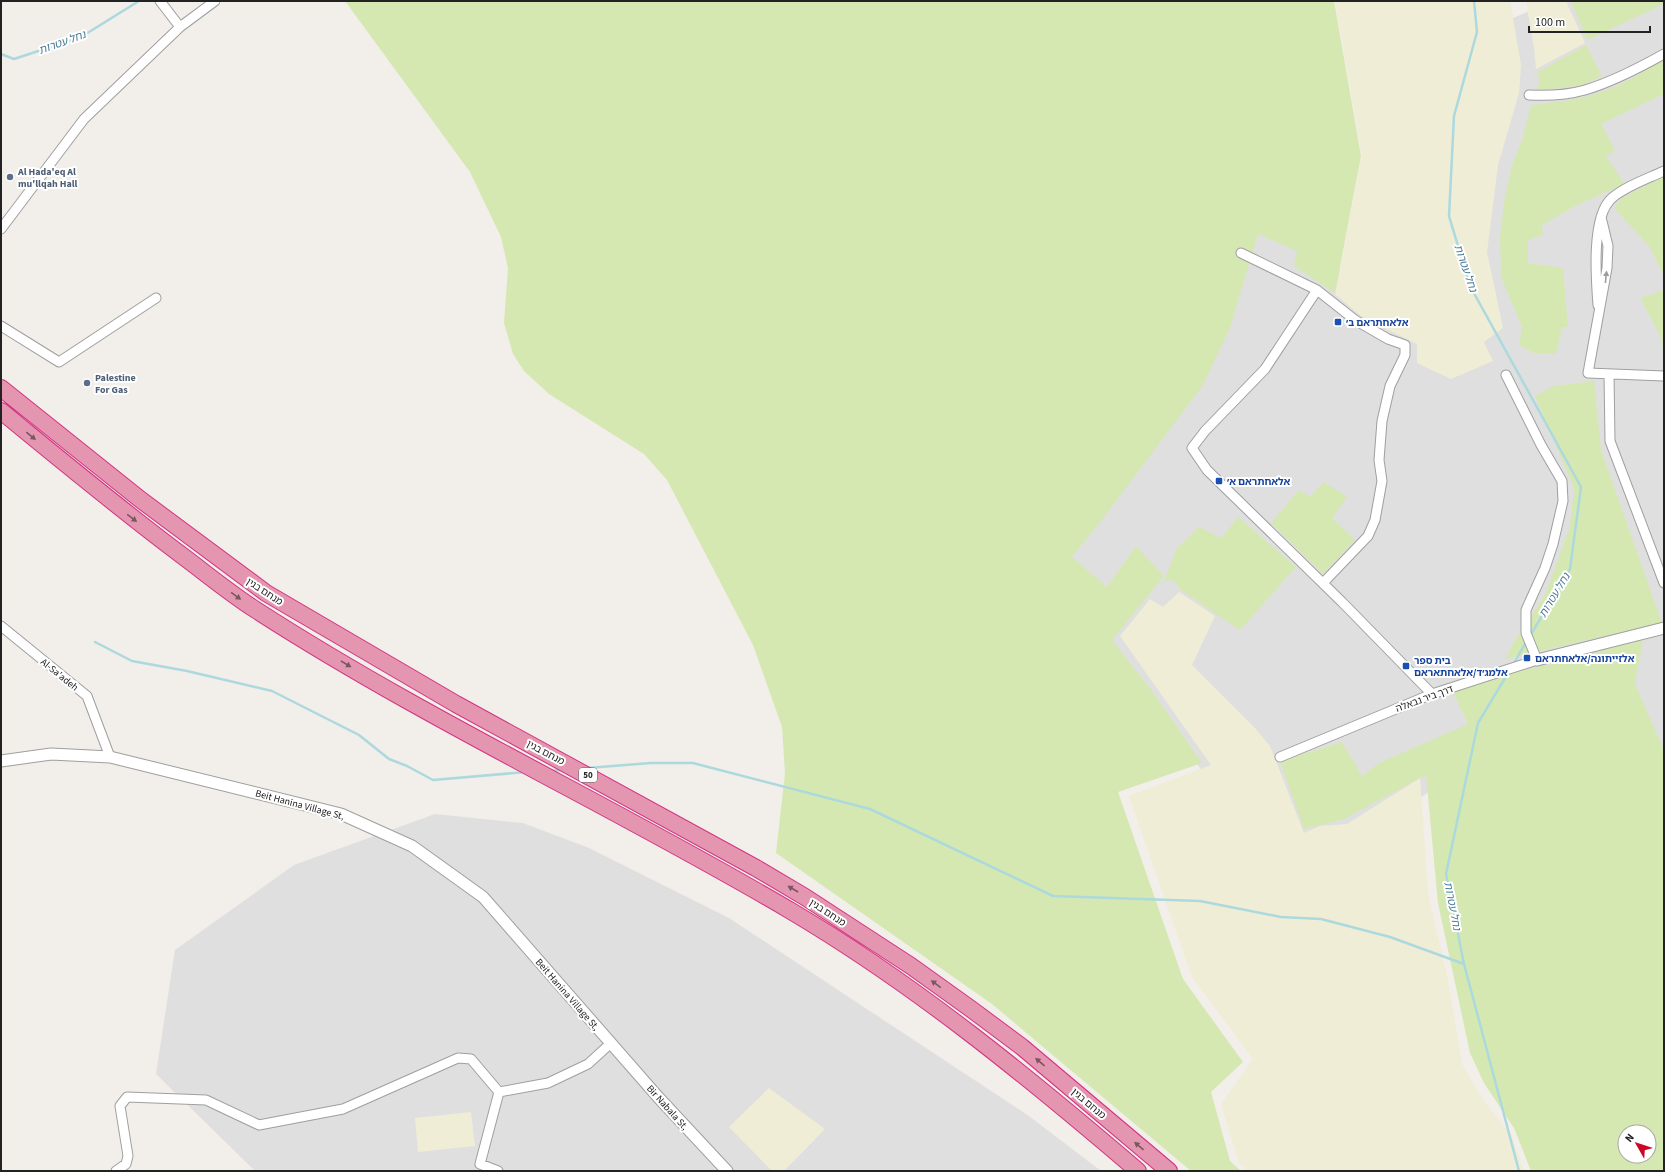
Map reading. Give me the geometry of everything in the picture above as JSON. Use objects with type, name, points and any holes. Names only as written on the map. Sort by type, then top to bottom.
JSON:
[{"type":"highway","name":"מנחם בגין","points":[[1,388],[141,500],[266,593],[456,704],[756,868],[805,897],[911,966],[1022,1047],[1169,1171]]},
{"type":"highway","name":"מנחם בגין","points":[[1,411],[128,516],[254,609],[438,717],[677,846],[794,913],[852,950],[960,1025],[1010,1064],[1138,1171]]},
{"type":"street","points":[[160,1],[180,28]]},
{"type":"street","points":[[1,229],[84,119],[180,28],[215,1]]},
{"type":"street","points":[[1529,95],[1546,96],[1583,91],[1634,70],[1664,54]]},
{"type":"street","points":[[1664,171],[1611,199],[1601,217],[1608,246],[1605,286],[1588,373],[1664,376]]},
{"type":"street","points":[[1241,253],[1316,290],[1355,320],[1388,339],[1405,345],[1405,354],[1390,386],[1382,421],[1379,460],[1382,481],[1375,520],[1368,536],[1323,583]]},
{"type":"street","points":[[1316,290],[1265,369],[1205,431],[1192,448],[1207,470],[1323,583],[1432,694]]},
{"type":"street","points":[[1,326],[59,362],[156,298]]},
{"type":"street","points":[[1609,374],[1610,441],[1664,583]]},
{"type":"street","points":[[1506,376],[1541,445],[1562,481],[1563,501],[1553,544],[1545,568],[1526,610],[1526,633],[1537,660]]},
{"type":"street","name":"Al-Sa'adeh","points":[[1,626],[87,696],[110,757]]},
{"type":"street","name":"דרך ביר נבאלה","points":[[1280,757],[1432,694],[1537,660],[1664,628]]},
{"type":"street","name":"Beit Hanina Village St,","points":[[1,761],[51,754],[110,757],[341,814],[412,846],[483,897],[611,1043]]},
{"type":"street","points":[[499,1092],[548,1083],[588,1064],[611,1043]]},
{"type":"street","name":"Bir Nabala St,","points":[[611,1043],[658,1097],[727,1171]]},
{"type":"street","points":[[116,1171],[126,1164],[128,1156],[120,1106],[127,1097],[206,1100],[259,1125],[344,1109],[458,1058],[471,1059],[499,1092]]},
{"type":"street","points":[[498,1171],[480,1164],[499,1092]]},
{"type":"shaded area","points":[[1335,1],[1510,1],[1521,65],[1519,93],[1498,165],[1487,252],[1503,328],[1484,342],[1493,361],[1451,379],[1417,363],[1417,344],[1362,317],[1335,294],[1362,156]]},
{"type":"shaded area","points":[[1526,1],[1566,1],[1585,43],[1536,69]]},
{"type":"shaded area","points":[[1552,1],[1664,1],[1664,881],[1576,684],[1311,878],[1205,775],[1110,643],[1057,559],[1241,215],[1433,318],[1504,22]]},
{"type":"shaded area","points":[[1179,592],[1215,616],[1192,665],[1254,727],[1270,746],[1304,833],[1320,826],[1347,824],[1420,778],[1428,893],[1448,980],[1462,1064],[1484,1101],[1512,1136],[1524,1171],[1249,1171],[1239,1163],[1221,1104],[1253,1059],[1192,977],[1129,796],[1211,765],[1120,636],[1150,599],[1163,607]]},
{"type":"shaded area","points":[[435,814],[523,823],[589,848],[729,918],[1029,1116],[1101,1171],[254,1170],[156,1074],[175,950],[294,865]]},
{"type":"shaded area","points":[[769,1088],[825,1129],[784,1171],[772,1171],[729,1127]]},
{"type":"shaded area","points":[[471,1112],[475,1146],[418,1152],[415,1118]]},
{"type":"green space","points":[[345,1],[1334,1],[1361,156],[1335,293],[1294,266],[1297,251],[1258,234],[1230,328],[1203,385],[1101,521],[1072,557],[1107,587],[1136,546],[1164,576],[1112,640],[1152,691],[1202,763],[1118,792],[1183,979],[1243,1062],[1211,1092],[1230,1161],[1241,1171],[1191,1171],[992,1004],[776,853],[785,773],[782,727],[753,645],[667,480],[644,454],[549,394],[524,371],[513,354],[504,323],[508,268],[501,237],[470,172]]},
{"type":"green space","points":[[1571,1],[1664,1],[1664,4],[1587,40]]},
{"type":"green space","points":[[1586,45],[1602,76],[1583,85],[1537,91],[1539,82],[1538,72]]},
{"type":"green space","points":[[1664,59],[1664,94],[1601,124],[1615,150],[1606,156],[1624,184],[1577,205],[1542,225],[1543,235],[1528,240],[1528,263],[1563,268],[1568,327],[1562,327],[1556,354],[1534,353],[1519,345],[1522,327],[1501,277],[1500,236],[1504,202],[1512,165],[1523,137],[1531,105],[1558,102],[1593,95],[1625,82]]},
{"type":"green space","points":[[1664,176],[1664,276],[1649,246],[1614,208],[1620,199]]},
{"type":"green space","points":[[1664,290],[1663,349],[1661,337],[1640,298]]},
{"type":"green space","points":[[1594,381],[1601,450],[1662,623],[1506,659],[1513,643],[1545,595],[1570,526],[1574,488],[1535,396],[1553,386]]},
{"type":"green space","points":[[1324,482],[1347,497],[1332,518],[1355,540],[1323,574],[1271,523],[1299,490],[1310,497]]},
{"type":"green space","points":[[1238,517],[1296,567],[1240,630],[1181,590],[1173,580],[1164,581],[1177,548],[1199,527],[1221,538]]},
{"type":"green space","points":[[1643,638],[1635,684],[1664,750],[1664,1171],[1531,1171],[1514,1128],[1484,1083],[1470,1053],[1438,903],[1426,775],[1344,819],[1304,829],[1280,761],[1342,742],[1362,776],[1379,763],[1468,724],[1453,692],[1495,676],[1552,664]]},
{"type":"waterway","name":"נחל עטרות","points":[[1,54],[14,59],[81,37],[139,1]]},
{"type":"waterway","name":"נחל עטרות","points":[[1474,1],[1477,32],[1454,116],[1449,216],[1470,286],[1581,487],[1570,569],[1530,636]]},
{"type":"waterway","points":[[95,642],[132,661],[187,671],[272,691],[359,735],[389,759],[407,766],[433,780],[526,772]]},
{"type":"waterway","name":"נחל עטרות","points":[[1513,665],[1526,642]]},
{"type":"waterway","name":"נחל עטרות","points":[[1508,673],[1478,723],[1446,874],[1464,964],[1519,1171]]},
{"type":"waterway","points":[[587,768],[651,763],[693,763],[870,809],[1053,896],[1200,901],[1281,917],[1321,919],[1390,937],[1464,964]]},
{"type":"waterway","points":[[549,771],[562,770]]},
{"type":"place","name":"Al Hada'eq Al mu'llqah Hall","points":[[10,177]]},
{"type":"place","name":"אלאחתראם ב׳","points":[[1338,322]]},
{"type":"place","name":"Palestine For Gas","points":[[87,383]]},
{"type":"place","name":"אלאחתראם א׳","points":[[1219,481]]},
{"type":"place","name":"אלזייתונה/אלאחתראם","points":[[1527,658]]},
{"type":"place","name":"בית ספר אלמג׳ד/אלאחתאראם","points":[[1406,666]]}]
